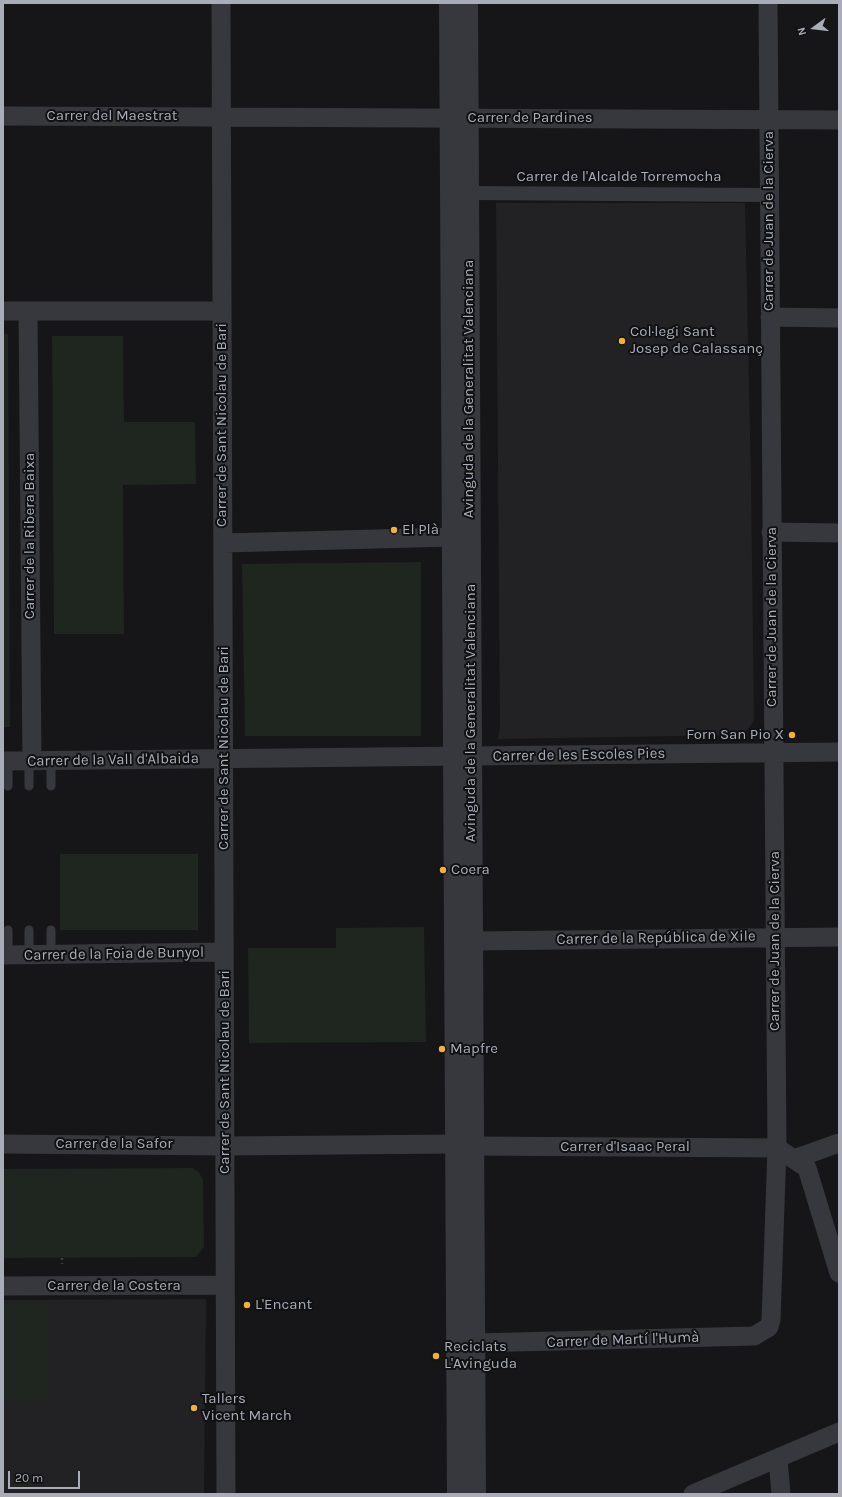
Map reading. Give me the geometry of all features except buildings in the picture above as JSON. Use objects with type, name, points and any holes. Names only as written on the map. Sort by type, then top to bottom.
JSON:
[{"type":"street","name":"Carrer de Sant Nicolau de Bari","points":[[221,3],[226,1494]]},
{"type":"street","name":"Avinguda de la Generalitat Valenciana","points":[[450,3],[459,118],[468,193],[463,756],[465,1145],[475,1343],[476,1494]]},
{"type":"street","name":"Avinguda de la Generalitat Valenciana","points":[[458,1494],[465,1145],[472,941],[453,537],[459,118],[467,3]]},
{"type":"street","name":"Carrer de Juan de la Cierva","points":[[768,3],[777,1148],[771,1320],[769,1327]]},
{"type":"street","name":"Carrer del Maestrat","points":[[3,116],[221,116]]},
{"type":"street","name":"Carrer de Pardines","points":[[221,116],[839,120]]},
{"type":"street","name":"Carrer de l'Alcalde Torremocha","points":[[468,193],[769,195]]},
{"type":"street","points":[[3,311],[222,311]]},
{"type":"street","name":"Carrer de la Ribera Baixa","points":[[28,311],[30,761]]},
{"type":"street","points":[[770,316],[839,318]]},
{"type":"street","points":[[771,532],[839,533]]},
{"type":"street","points":[[223,543],[453,537]]},
{"type":"street","name":"Carrer de les Escoles Pies","points":[[223,758],[839,752]]},
{"type":"street","name":"Carrer de la Vall d'Albaida","points":[[5,761],[223,758]]},
{"type":"street","name":"Carrer de la República de Xile","points":[[472,941],[839,936]]},
{"type":"street","name":"Carrer de la Foia de Bunyol","points":[[5,955],[224,952]]},
{"type":"street","points":[[794,1159],[839,1143]]},
{"type":"street","name":"Carrer de la Safor","points":[[3,1144],[225,1146]]},
{"type":"street","name":"Carrer d'Isaac Peral","points":[[225,1146],[465,1145],[777,1148]]},
{"type":"street","points":[[777,1148],[807,1168],[839,1272]]},
{"type":"street","name":"Carrer de la Costera","points":[[3,1286],[226,1285]]},
{"type":"street","name":"Carrer de Martí l'Humà","points":[[475,1343],[754,1336],[769,1327]]},
{"type":"street","points":[[693,1494],[839,1432]]},
{"type":"street","points":[[778,1459],[781,1494]]},
{"type":"lane","points":[[51,760],[51,786]]},
{"type":"lane","points":[[5,761],[8,786]]},
{"type":"lane","points":[[29,786],[30,761]]},
{"type":"lane","points":[[5,955],[8,930]]},
{"type":"lane","points":[[29,930],[29,955]]},
{"type":"lane","points":[[51,930],[51,954]]},
{"type":"shaded area","name":"Col·legi Sant Josep de Calassanç","points":[[496,203],[745,203],[751,479],[754,721],[743,735],[498,739],[500,728]]},
{"type":"shaded area","points":[[3,334],[8,334],[10,727],[3,727]]},
{"type":"shaded area","points":[[52,336],[123,336],[124,422],[195,422],[196,484],[123,485],[124,634],[54,634]]},
{"type":"shaded area","points":[[421,562],[421,736],[245,736],[242,564]]},
{"type":"shaded area","points":[[60,854],[198,854],[198,930],[60,930]]},
{"type":"shaded area","points":[[424,927],[426,1042],[249,1043],[248,948],[336,948],[336,928]]},
{"type":"shaded area","points":[[192,1168],[199,1172],[203,1180],[204,1247],[196,1257],[3,1258],[3,1169]]},
{"type":"shaded area","points":[[206,1299],[204,1494],[3,1494],[3,1300]]},
{"type":"shaded area","points":[[3,1304],[48,1304],[48,1399],[3,1399]]},
{"type":"place","name":"Col·legi Sant Josep de Calassanç","points":[[622,341]]},
{"type":"place","name":"El Plà","points":[[394,530]]},
{"type":"place","name":"Forn San Pio X","points":[[792,735]]},
{"type":"place","name":"Coera","points":[[443,870]]},
{"type":"place","name":"Mapfre","points":[[442,1049]]},
{"type":"place","name":"L'Encant","points":[[247,1305]]},
{"type":"place","name":"Reciclats L'Avinguda","points":[[436,1356]]},
{"type":"place","name":"Tallers Vicent March","points":[[194,1408]]}]
